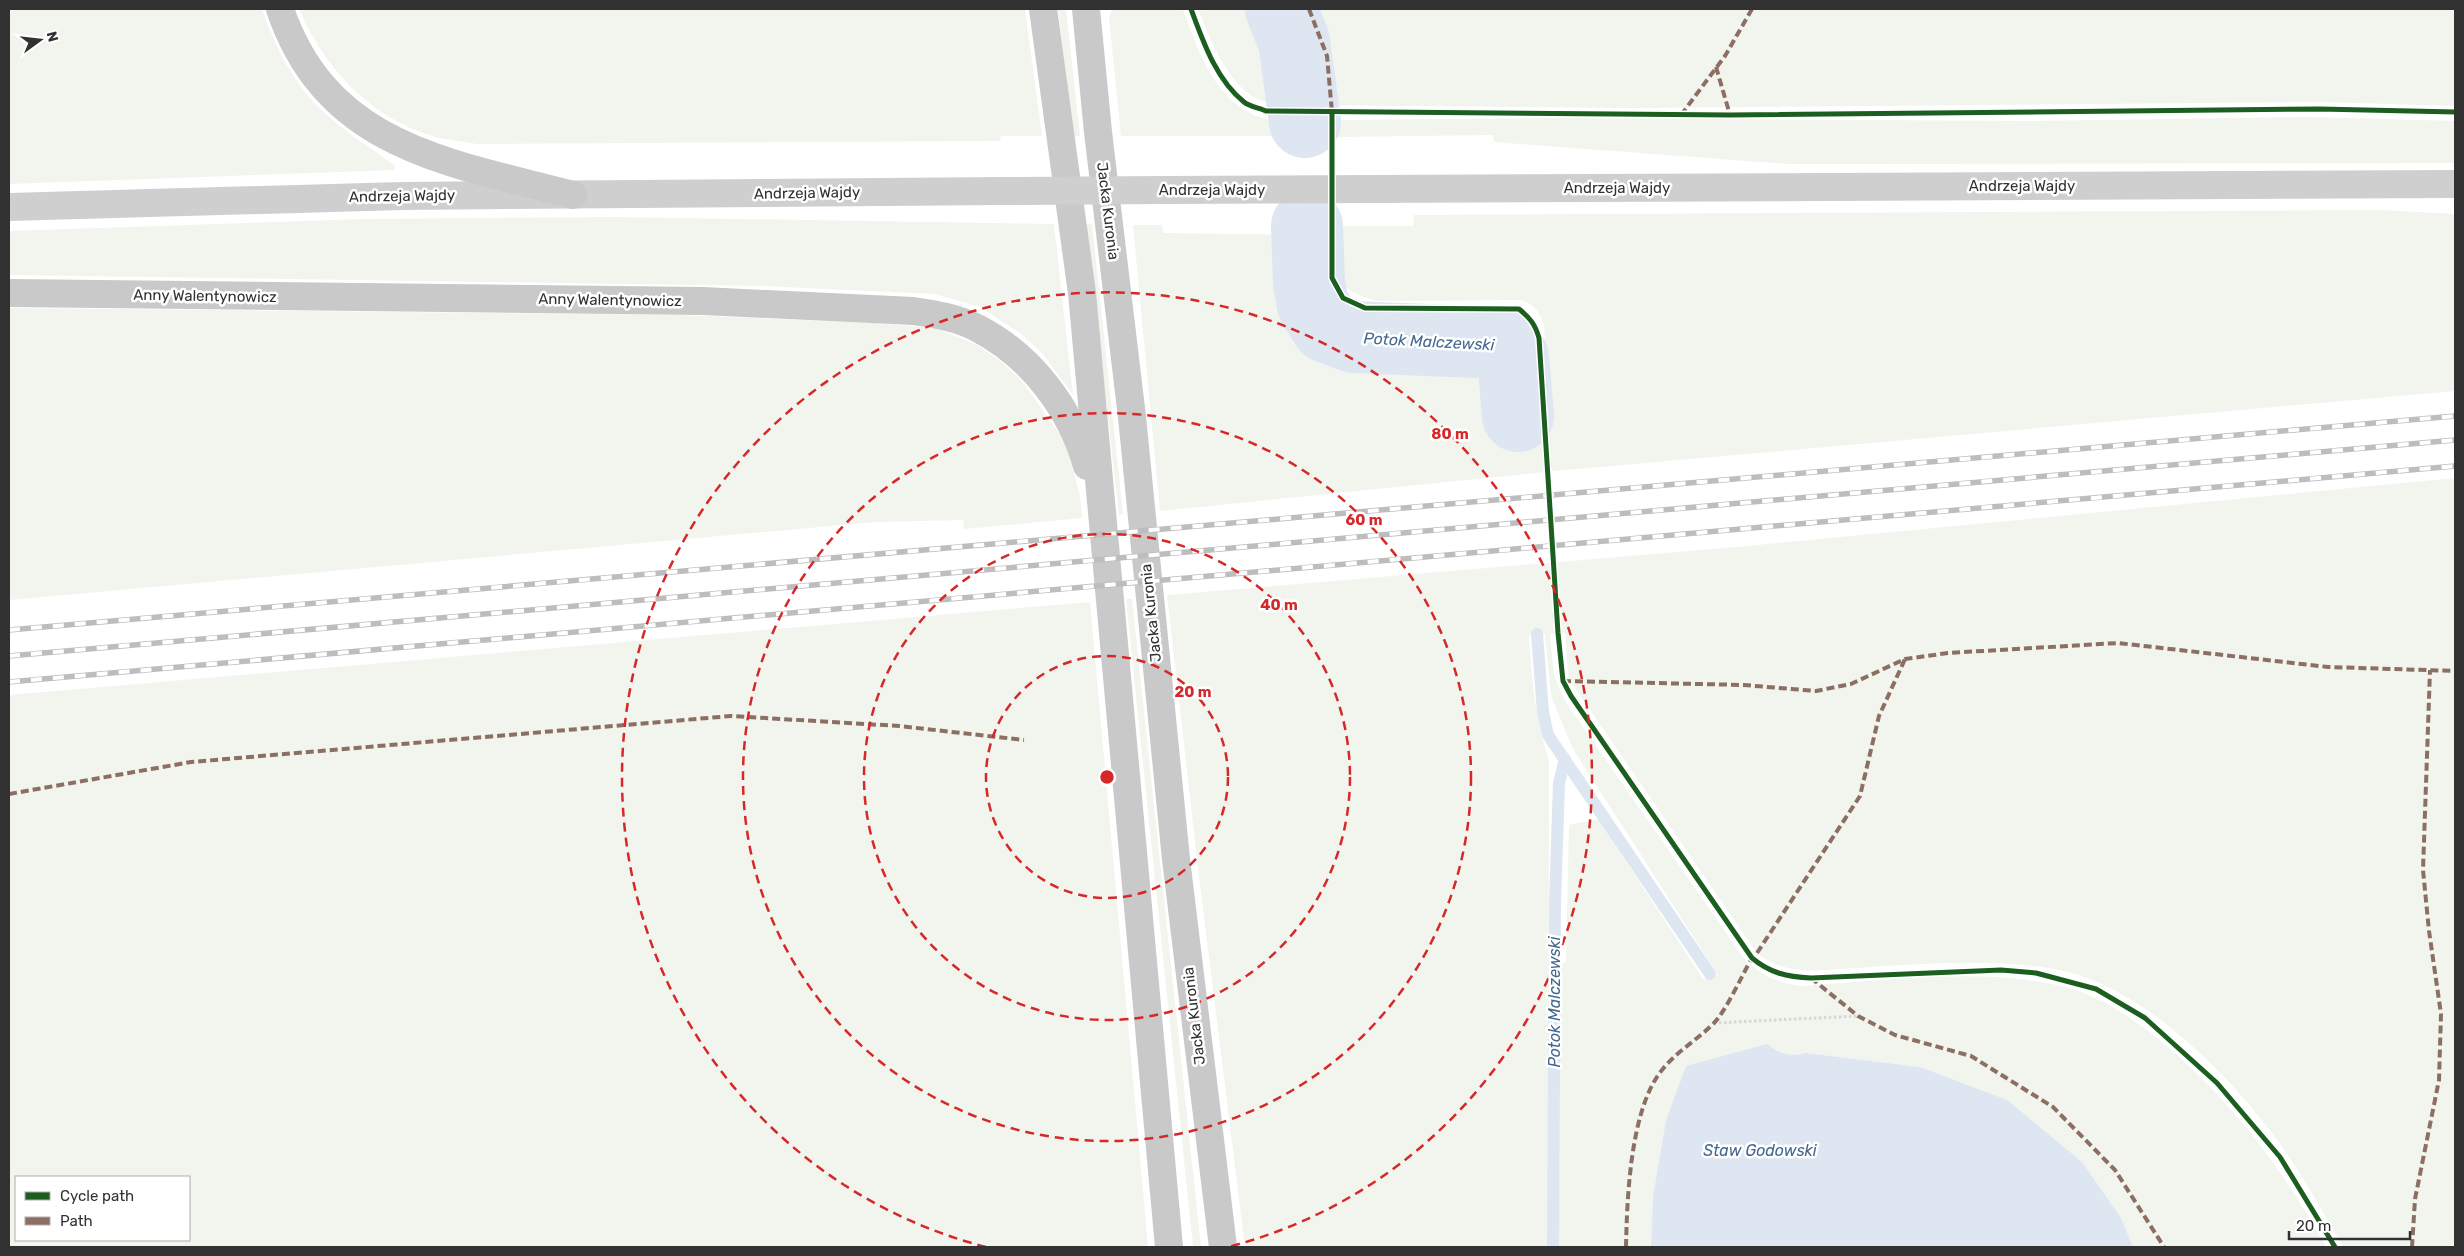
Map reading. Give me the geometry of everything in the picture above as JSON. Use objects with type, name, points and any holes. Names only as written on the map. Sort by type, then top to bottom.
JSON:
[{"type":"main road","points":[[280,9],[292,38],[313,74],[342,106],[368,126],[412,150],[573,195]]},
{"type":"main road","points":[[1043,9],[1082,293],[1169,1247]]},
{"type":"main road","name":"Jacka Kuronia","points":[[1086,9],[1098,132],[1132,416],[1176,859],[1223,1247]]},
{"type":"main road","name":"Andrzeja Wajdy","points":[[2414,184],[2455,188]]},
{"type":"main road","name":"Andrzeja Wajdy","points":[[9,208],[346,197],[1164,190],[2455,184]]},
{"type":"main road","name":"Anny Walentynowicz","points":[[9,293],[703,302],[913,311],[936,314],[978,328],[1004,344],[1020,357],[1047,387],[1076,432],[1101,513]]},
{"type":"path","points":[[1714,1023],[1858,1016]]},
{"type":"shaded area","points":[[9,9],[262,9],[281,55],[309,97],[338,125],[394,165],[395,170],[9,184]]},
{"type":"shaded area","points":[[299,9],[1025,9],[1042,136],[1001,136],[1000,141],[477,144],[447,139],[429,135],[407,126],[386,115],[367,101],[335,69],[309,30]]},
{"type":"shaded area","points":[[1058,9],[1066,9],[1080,136],[1073,136]]},
{"type":"shaded area","points":[[1112,9],[1183,9],[1195,42],[1212,76],[1235,103],[1250,113],[1267,119],[1287,122],[1320,121],[1321,136],[1121,136],[1109,17]]},
{"type":"shaded area","points":[[1198,9],[2455,9],[2455,106],[2323,102],[1636,108],[1294,105],[1260,100],[1249,94],[1239,85],[1214,47]]},
{"type":"shaded area","points":[[2310,117],[2455,121],[2455,163],[1788,164],[1494,142],[1493,135],[1336,137],[1336,127],[1343,120],[1563,118],[2028,121]]},
{"type":"shaded area","points":[[2379,210],[2455,214],[2455,391],[1555,471],[1160,511],[1133,225],[1162,225],[1164,233],[1302,235],[1304,306],[1319,335],[1338,347],[1362,353],[1388,356],[1490,351],[1497,357],[1505,372],[1511,417],[1550,414],[1544,326],[1536,309],[1528,303],[1519,300],[1376,301],[1356,294],[1347,288],[1341,280],[1340,226],[1413,226],[1414,215]]},
{"type":"shaded area","points":[[615,217],[1054,224],[1073,395],[1043,354],[1020,333],[980,307],[935,294],[763,286],[9,275],[9,231],[363,219]]},
{"type":"shaded area","points":[[1086,224],[1092,224],[1123,514],[1119,515]]},
{"type":"shaded area","points":[[1322,285],[1347,310],[1360,314],[1505,313],[1512,315],[1524,325],[1528,335],[1529,348],[1518,333],[1502,324],[1359,327],[1342,322],[1335,316]]},
{"type":"shaded area","points":[[9,308],[680,315],[873,323],[936,328],[977,345],[999,360],[1021,380],[1059,433],[1069,454],[1080,496],[1082,518],[964,529],[963,520],[875,522],[9,600]]},
{"type":"shaded area","points":[[2455,478],[2455,1247],[2343,1247],[2286,1152],[2264,1123],[2222,1075],[2198,1051],[2143,1007],[2114,990],[2084,977],[2054,969],[1994,963],[1932,964],[1809,971],[1782,966],[1769,961],[1757,953],[1571,682],[1568,674],[1565,633],[1550,634],[1554,675],[1565,701],[1742,956],[1755,968],[1776,980],[1802,986],[1932,977],[1998,977],[2030,980],[2061,986],[2091,996],[2118,1010],[2143,1027],[2168,1047],[2215,1092],[2236,1115],[2275,1165],[2326,1247],[2133,1247],[2121,1218],[1920,1067],[1806,1053],[1791,1056],[1778,1054],[1686,1066],[1666,1120],[1653,1196],[1651,1247],[1559,1247],[1560,967],[1566,961],[1569,825],[1598,819],[1703,979],[1718,975],[1573,749],[1551,696],[1545,634],[1529,635],[1535,699],[1549,762],[1548,1247],[1245,1247],[1200,885],[1167,595],[1737,547]]},
{"type":"shaded area","points":[[1126,599],[1132,599],[1201,1247],[1193,1247]]},
{"type":"shaded area","points":[[1090,602],[1148,1247],[9,1247],[9,695]]},
{"type":"water","name":"Staw Godowski","points":[[1767,1044],[1781,1053],[1790,1055],[1806,1053],[1920,1067],[2007,1100],[2082,1162],[2121,1218],[2133,1247],[1651,1247],[1653,1196],[1666,1120],[1686,1066]]},
{"type":"waterway","name":"Potok Malczewski","points":[[1281,9],[1294,41],[1305,122]]},
{"type":"waterway","name":"Potok Malczewski","points":[[1307,226],[1309,282],[1313,305],[1327,327],[1354,337],[1501,343],[1513,357],[1518,416]]},
{"type":"waterway","name":"Potok Malczewski","points":[[1537,634],[1543,712],[1548,735],[1710,974]]},
{"type":"waterway","name":"Potok Malczewski","points":[[1553,1247],[1555,902],[1559,783],[1565,759]]},
{"type":"railway","points":[[9,630],[2455,416]]},
{"type":"railway","points":[[9,656],[2455,440]]},
{"type":"railway","points":[[9,682],[2455,466]]},
{"type":"marked path","points":[[1309,9],[1327,56],[1332,112]]},
{"type":"marked path","points":[[1681,115],[1725,56],[1752,9]]},
{"type":"marked path","points":[[1716,67],[1730,115]]},
{"type":"marked path","points":[[1563,681],[1744,685],[1816,691],[1851,684],[1905,659],[1948,653],[2118,643],[2328,667],[2455,671]]},
{"type":"marked path","points":[[1626,1247],[1632,1155],[1643,1107],[1651,1087],[1662,1070],[1718,1019],[1752,958],[1860,796],[1879,716],[1905,659]]},
{"type":"marked path","points":[[2412,1247],[2415,1199],[2439,1080],[2441,1014],[2429,931],[2423,870],[2430,670]]},
{"type":"marked path","points":[[9,794],[191,762],[731,716],[899,726],[1024,740]]},
{"type":"marked path","points":[[1811,978],[1858,1016],[1895,1035],[1971,1056],[2053,1107],[2115,1170],[2164,1247]]},
{"type":"cycle path","points":[[1191,9],[1200,34],[1226,83],[1246,104],[1266,111],[1730,115],[2320,109],[2455,112]]},
{"type":"cycle path","points":[[1332,112],[1332,278],[1343,298],[1365,308],[1519,309],[1529,318],[1536,329],[1539,338],[1558,633],[1563,681],[1571,696],[1752,958],[1772,971],[1811,978],[2001,970],[2036,973],[2096,989],[2145,1018],[2217,1083],[2280,1157],[2335,1247]]}]
